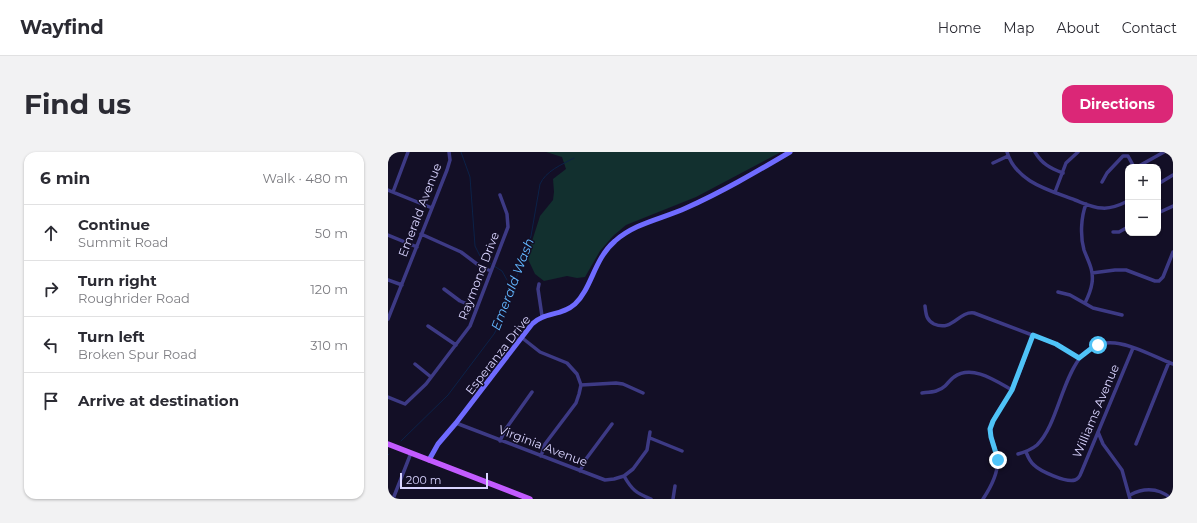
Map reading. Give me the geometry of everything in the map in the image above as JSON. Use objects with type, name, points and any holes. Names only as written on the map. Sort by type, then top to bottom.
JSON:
[{"type":"main road","name":"Esperanza Drive","points":[[428,460],[438,444],[456,424],[521,338],[542,316],[560,313],[574,305],[583,294],[600,258],[607,249],[626,232],[636,226],[685,208],[757,172],[790,152]]},
{"type":"main road","points":[[388,444],[530,499]]},
{"type":"street","points":[[393,192],[408,152]]},
{"type":"street","name":"Emerald Avenue","points":[[388,320],[450,160],[449,152]]},
{"type":"street","points":[[1035,152],[1040,160],[1050,168],[1063,173]]},
{"type":"street","points":[[1055,192],[1066,163],[1078,152]]},
{"type":"street","points":[[1142,164],[1164,152]]},
{"type":"street","points":[[993,163],[1007,154],[1013,166],[1033,183],[1100,208],[1108,208],[1125,202]]},
{"type":"street","points":[[1102,182],[1123,156],[1128,156],[1132,164]]},
{"type":"street","points":[[1161,182],[1173,175]]},
{"type":"street","points":[[388,190],[432,208]]},
{"type":"street","name":"Raymond Drive","points":[[388,397],[405,404],[432,377],[470,326],[508,227],[507,214],[500,195]]},
{"type":"street","points":[[1085,303],[1091,288],[1092,273],[1083,244],[1082,218],[1086,204]]},
{"type":"street","points":[[1161,212],[1173,206]]},
{"type":"street","points":[[1113,232],[1119,232],[1125,229]]},
{"type":"street","points":[[421,234],[461,252],[481,267],[492,269]]},
{"type":"street","points":[[388,235],[416,247]]},
{"type":"street","points":[[1092,273],[1126,270],[1160,282],[1173,252]]},
{"type":"street","points":[[388,280],[402,285]]},
{"type":"street","points":[[539,284],[538,289],[542,316]]},
{"type":"street","points":[[444,289],[460,301],[478,308]]},
{"type":"street","points":[[1058,292],[1070,296],[1094,308],[1122,315]]},
{"type":"street","points":[[925,306],[927,318],[940,326],[949,325],[967,313],[974,313],[1056,344],[1079,358]]},
{"type":"street","points":[[428,326],[456,345]]},
{"type":"street","points":[[983,499],[991,485],[997,465],[997,456],[990,429],[993,421],[1012,390],[1033,335]]},
{"type":"street","points":[[521,338],[540,352],[567,363],[577,374],[581,385],[576,403],[545,444],[541,456]]},
{"type":"street","points":[[1018,454],[1026,452],[1037,445],[1047,431],[1079,358],[1092,348],[1106,343],[1120,344],[1134,348],[1171,363],[1136,444]]},
{"type":"street","name":"Williams Avenue","points":[[1026,452],[1034,466],[1041,470],[1064,480],[1075,480],[1081,473],[1134,348]]},
{"type":"street","points":[[415,364],[432,377]]},
{"type":"street","points":[[922,393],[937,391],[956,376],[968,372],[984,376],[1012,390]]},
{"type":"street","points":[[581,385],[616,383],[623,384],[643,393]]},
{"type":"street","points":[[500,440],[505,430],[532,392]]},
{"type":"street","name":"Virginia Avenue","points":[[456,424],[605,480],[624,476]]},
{"type":"street","points":[[580,471],[586,458],[612,424]]},
{"type":"street","points":[[650,432],[647,450],[632,469],[624,476],[630,487],[635,492],[651,499]]},
{"type":"street","points":[[1098,432],[1103,444],[1122,470],[1130,497],[1137,491],[1152,489],[1167,495],[1172,499]]},
{"type":"street","points":[[650,438],[682,451]]},
{"type":"street","points":[[392,499],[411,453]]},
{"type":"street","points":[[674,499],[676,486]]},
{"type":"green space","points":[[546,152],[781,152],[696,197],[626,225],[613,236],[600,251],[585,277],[577,278],[567,276],[544,281],[535,274],[527,257],[540,216],[553,200],[553,179],[566,169],[562,157]]},
{"type":"waterway","points":[[461,152],[470,177],[475,246],[480,256],[491,264]]},
{"type":"waterway","name":"Emerald Wash","points":[[401,441],[448,395],[494,334],[501,321],[531,236],[540,184],[546,175],[574,158]]},
{"type":"waterway","points":[[494,266],[502,271],[507,280]]},
{"type":"waterway","name":"Emerald Wash","points":[[507,303],[509,288]]},
{"type":"route","points":[[998,460],[990,429],[997,413],[1012,390],[1033,335],[1056,344],[1079,358],[1084,353],[1098,345]]}]
